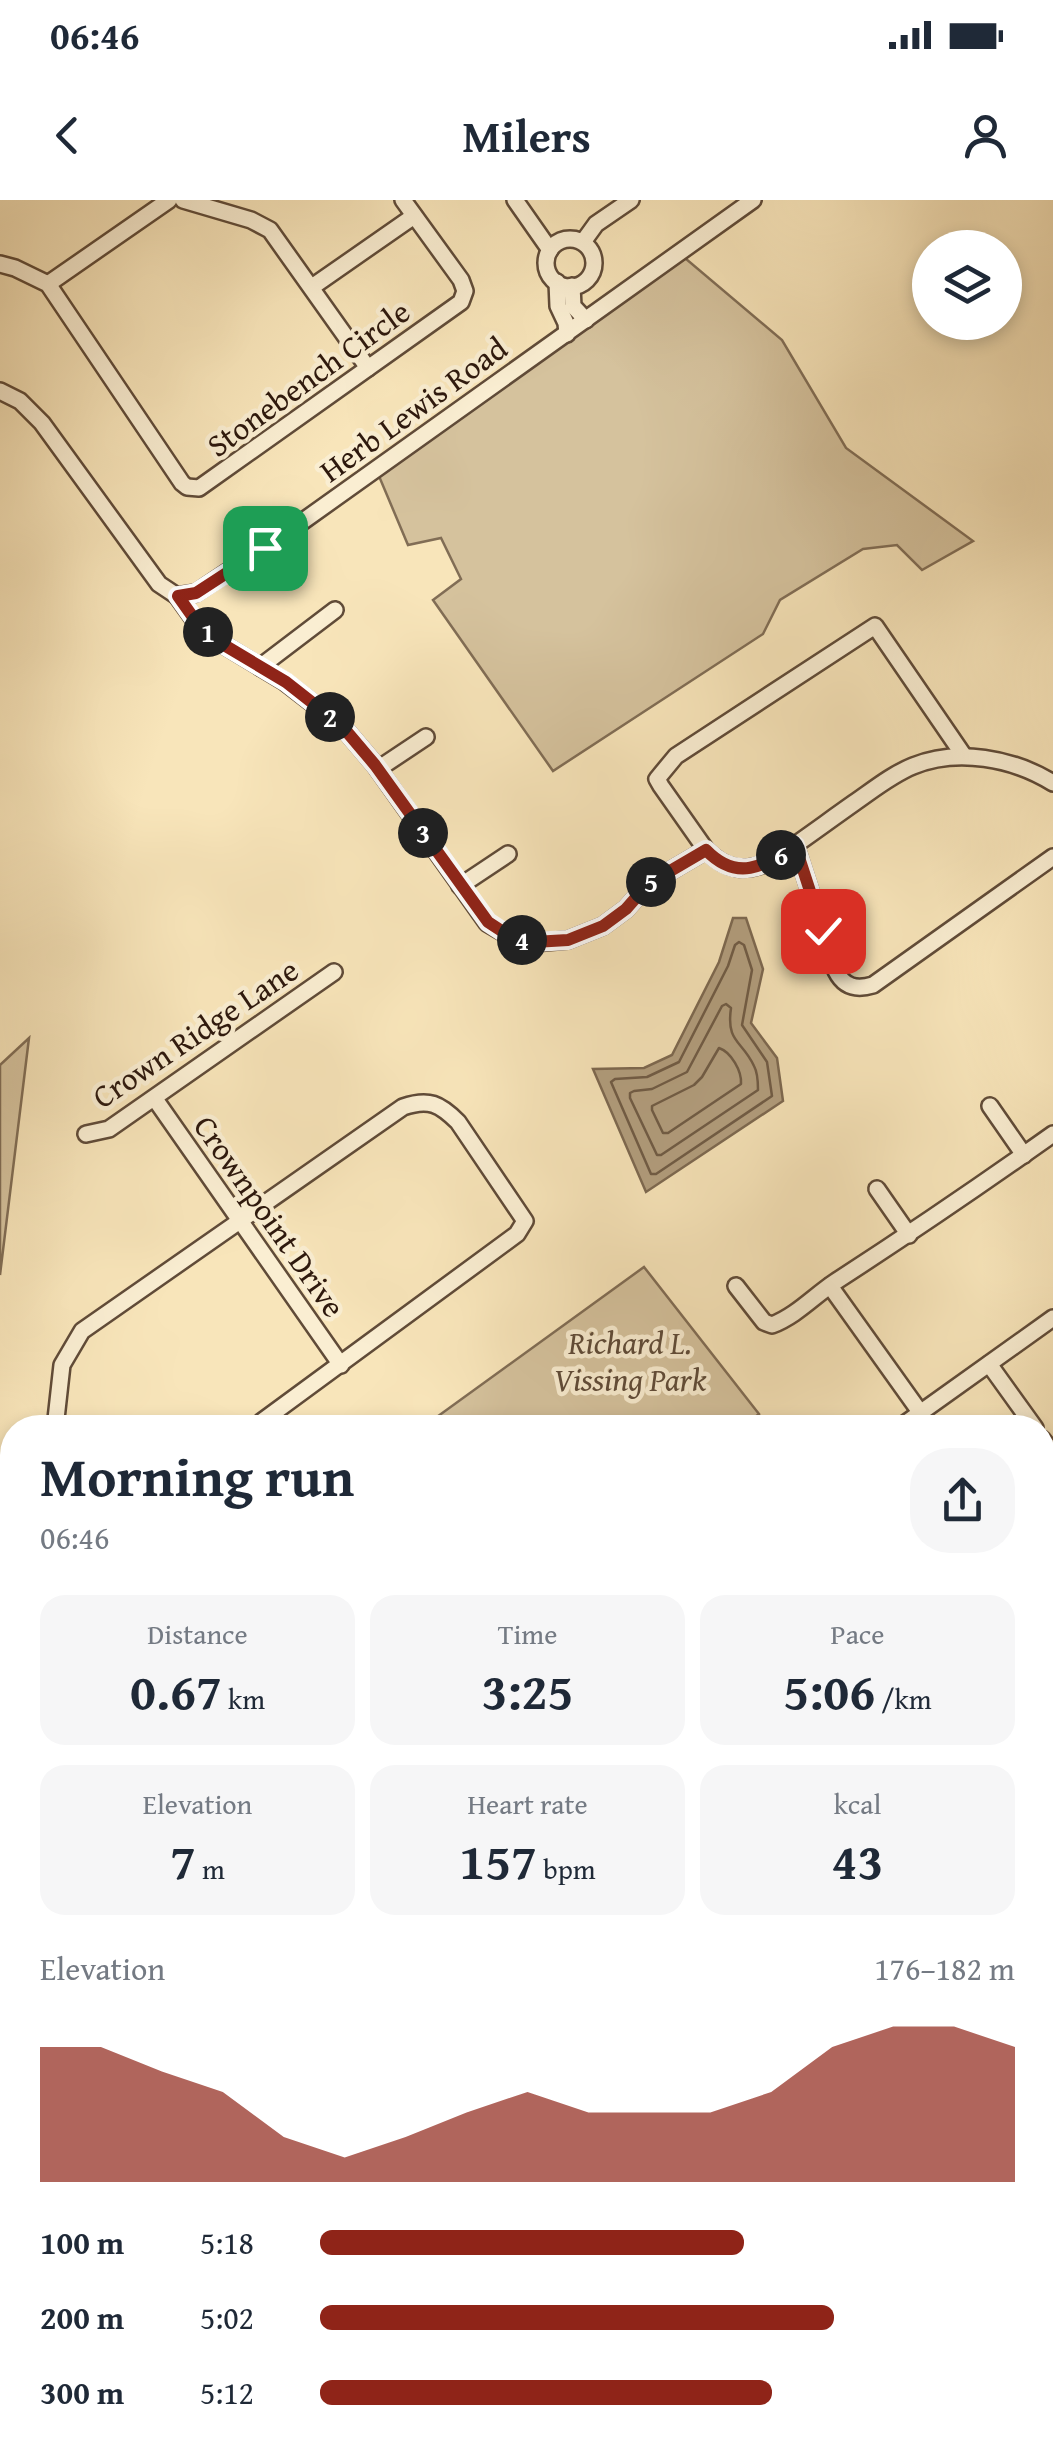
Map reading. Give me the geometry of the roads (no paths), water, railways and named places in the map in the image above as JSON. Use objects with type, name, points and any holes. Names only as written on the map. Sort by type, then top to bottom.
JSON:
[{"type":"street","points":[[0,264],[48,284],[169,200]]},
{"type":"street","points":[[183,200],[251,220],[270,230],[368,368]]},
{"type":"street","name":"Stonebench Circle","points":[[48,284],[182,483],[194,489],[461,302],[464,285],[403,200]]},
{"type":"street","points":[[515,200],[550,250]]},
{"type":"street","points":[[583,242],[596,224],[631,200]]},
{"type":"street","name":"Herb Lewis Road","points":[[178,596],[196,593],[227,574],[753,200]]},
{"type":"street","points":[[312,287],[414,216]]},
{"type":"street","points":[[564,284],[584,283],[594,270],[593,254],[583,242],[560,241],[550,250],[546,266],[549,274],[564,284],[573,306],[586,320]]},
{"type":"street","points":[[564,284],[558,306],[567,334]]},
{"type":"street","points":[[0,391],[20,401],[42,423],[159,584],[178,596],[195,620],[219,642],[286,682],[342,726],[378,769],[488,922],[511,937],[534,942],[568,940],[603,926],[626,909],[648,884],[706,850]]},
{"type":"street","points":[[260,667],[335,610]]},
{"type":"street","points":[[964,756],[875,626],[676,756],[658,779],[716,860],[727,866],[756,868],[915,765],[964,756],[999,761],[1038,773],[1053,783]]},
{"type":"street","points":[[378,769],[426,737]]},
{"type":"street","points":[[795,845],[836,971],[841,981],[856,988],[873,986],[1053,856]]},
{"type":"street","points":[[460,886],[508,854]]},
{"type":"street","name":"Crown Ridge Lane","points":[[86,1134],[109,1129],[155,1099],[334,972]]},
{"type":"street","name":"Crownpoint Drive","points":[[155,1099],[340,1365]]},
{"type":"street","points":[[56,1415],[62,1365],[82,1330],[404,1107],[418,1102],[445,1109],[458,1122],[525,1221],[518,1234],[271,1415]]},
{"type":"street","points":[[990,1106],[1024,1155]]},
{"type":"street","points":[[736,1286],[764,1322],[772,1325],[784,1320],[1053,1134]]},
{"type":"street","points":[[876,1189],[910,1235]]},
{"type":"street","points":[[830,1286],[920,1412]]},
{"type":"street","points":[[916,1415],[1053,1318]]},
{"type":"street","points":[[989,1364],[1025,1415]]},
{"type":"water","points":[[733,918],[746,918],[763,969],[751,1023],[777,1058],[783,1101],[646,1192],[593,1069],[644,1068],[672,1055],[719,962]]},
{"type":"park label","name":"Richard L. Vissing Park","points":[[630,1360]]}]
